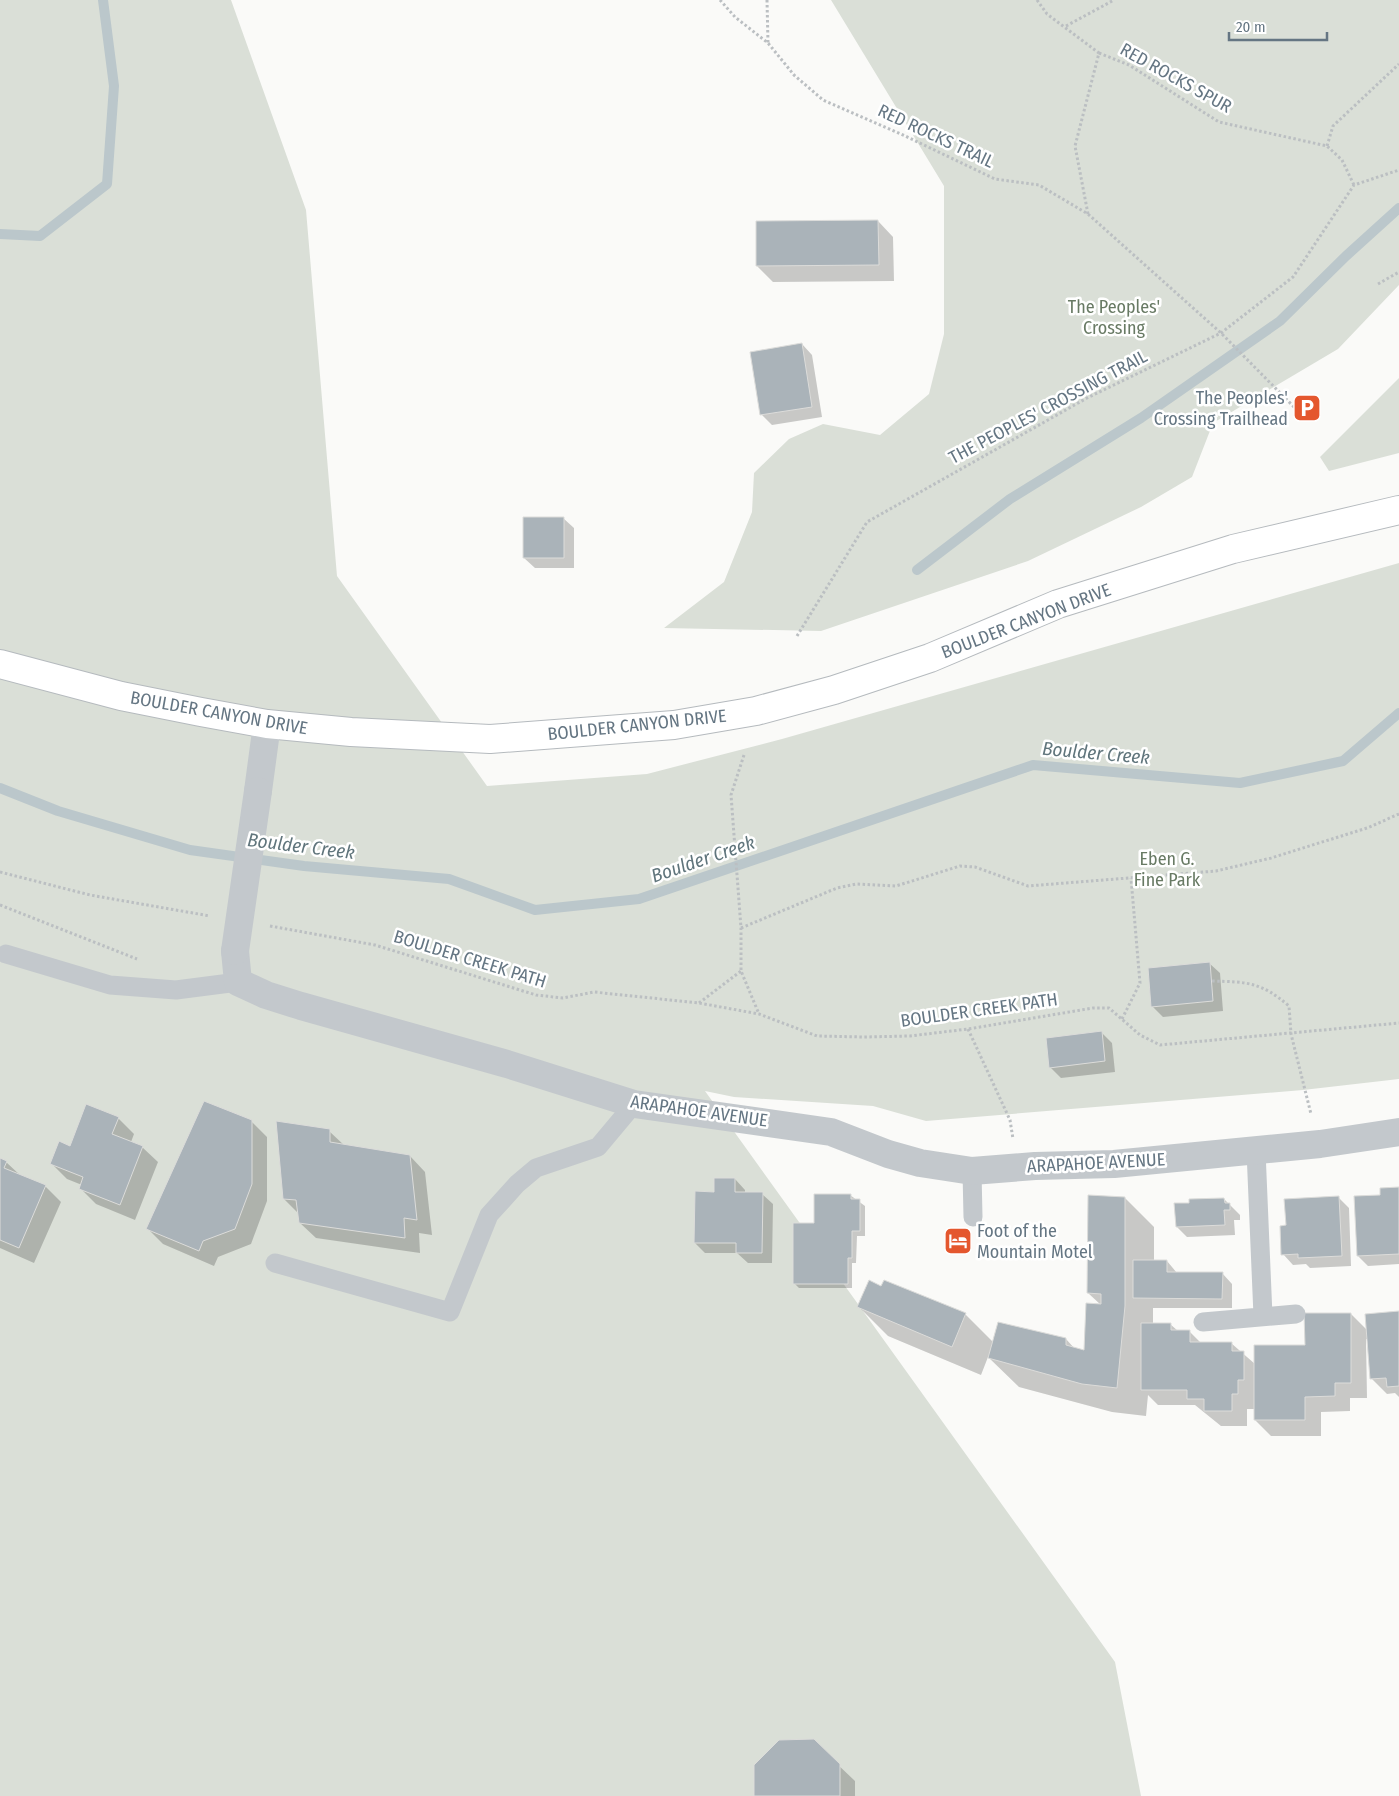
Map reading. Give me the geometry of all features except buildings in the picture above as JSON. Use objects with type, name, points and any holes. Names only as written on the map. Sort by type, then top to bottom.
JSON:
[{"type":"main road","name":"BOULDER CANYON DRIVE","points":[[0,664],[121,696],[267,724],[411,736],[490,739],[674,725],[756,711],[834,690],[930,658],[1058,604],[1232,550],[1399,510]]},
{"type":"street","points":[[238,982],[235,951],[267,724]]},
{"type":"street","name":"ARAPAHOE AVENUE","points":[[238,982],[301,1006],[507,1064],[634,1104],[831,1132],[888,1154],[920,1163],[972,1171],[1035,1166],[1114,1164],[1320,1144],[1399,1132]]},
{"type":"lane","points":[[6,954],[110,986],[176,990],[238,982]]},
{"type":"lane","points":[[275,1262],[450,1312],[489,1215],[517,1184],[536,1168],[598,1147],[634,1104]]},
{"type":"lane","points":[[1256,1151],[1263,1316]]},
{"type":"lane","points":[[972,1171],[974,1217]]},
{"type":"lane","points":[[1203,1322],[1296,1314]]},
{"type":"path","name":"RED ROCKS TRAIL","points":[[720,0],[735,18],[768,43],[794,75],[824,100],[996,179],[1039,185],[1088,214],[1221,333],[1297,410]]},
{"type":"path","points":[[767,0],[768,43]]},
{"type":"path","name":"RED ROCKS SPUR","points":[[1037,0],[1047,14],[1066,26],[1099,52],[1129,66],[1219,122],[1327,146]]},
{"type":"path","points":[[1066,26],[1114,0]]},
{"type":"path","points":[[1088,214],[1075,146],[1099,52]]},
{"type":"path","points":[[1399,64],[1333,126],[1327,146],[1342,160],[1354,185],[1399,170]]},
{"type":"path","name":"THE PEOPLES' CROSSING TRAIL","points":[[796,636],[867,522],[1087,398],[1221,333],[1293,277],[1354,185]]},
{"type":"path","points":[[1378,284],[1399,272]]},
{"type":"path","points":[[744,755],[731,795],[741,928],[741,971],[759,1014]]},
{"type":"path","points":[[741,928],[837,888],[856,884],[896,886],[960,866],[975,867],[1028,886],[1216,871],[1271,858],[1367,828],[1399,814]]},
{"type":"path","points":[[0,872],[90,895],[217,917]]},
{"type":"path","points":[[1122,1019],[1140,983],[1131,878]]},
{"type":"path","points":[[0,905],[141,961]]},
{"type":"path","name":"BOULDER CREEK PATH","points":[[266,926],[375,944],[536,995],[563,998],[594,992],[699,1003],[759,1014],[817,1036],[910,1036],[968,1029],[1093,1008],[1109,1008],[1140,1034],[1160,1045],[1399,1023]]},
{"type":"path","points":[[699,1003],[741,971]]},
{"type":"path","points":[[1212,981],[1248,982],[1272,991],[1289,1006],[1291,1034],[1303,1090],[1320,1144]]},
{"type":"path","points":[[968,1029],[1010,1120]]},
{"type":"green space","name":"Eben G. Fine Park","points":[[0,0],[231,0],[306,210],[337,576],[487,786],[647,774],[782,739],[1399,563],[1399,1079],[1303,1090],[926,1121],[873,1106],[734,1097],[705,1091],[1115,1662],[1141,1796],[0,1796]]},
{"type":"green space","name":"The Peoples' Crossing","points":[[831,0],[1399,0],[1399,285],[1338,349],[1213,423],[1192,477],[1141,507],[1028,561],[821,631],[664,628],[724,582],[752,512],[754,473],[789,439],[823,424],[880,435],[929,394],[944,334],[944,186]]},
{"type":"green space","points":[[1399,378],[1399,453],[1329,471],[1320,457]]},
{"type":"waterway","points":[[0,234],[40,236],[107,184],[114,86],[103,0]]},
{"type":"waterway","points":[[917,570],[1010,499],[1141,418],[1280,321],[1346,256],[1399,208]]},
{"type":"waterway","name":"Boulder Creek","points":[[0,788],[58,811],[190,850],[304,866],[449,879],[535,910],[639,899],[1033,765],[1240,783],[1343,761],[1399,713]]},
{"type":"place","name":"The Peoples' Crossing Trailhead","points":[[1307,408]]},
{"type":"place","name":"Foot of the Mountain Motel","points":[[958,1241]]}]
